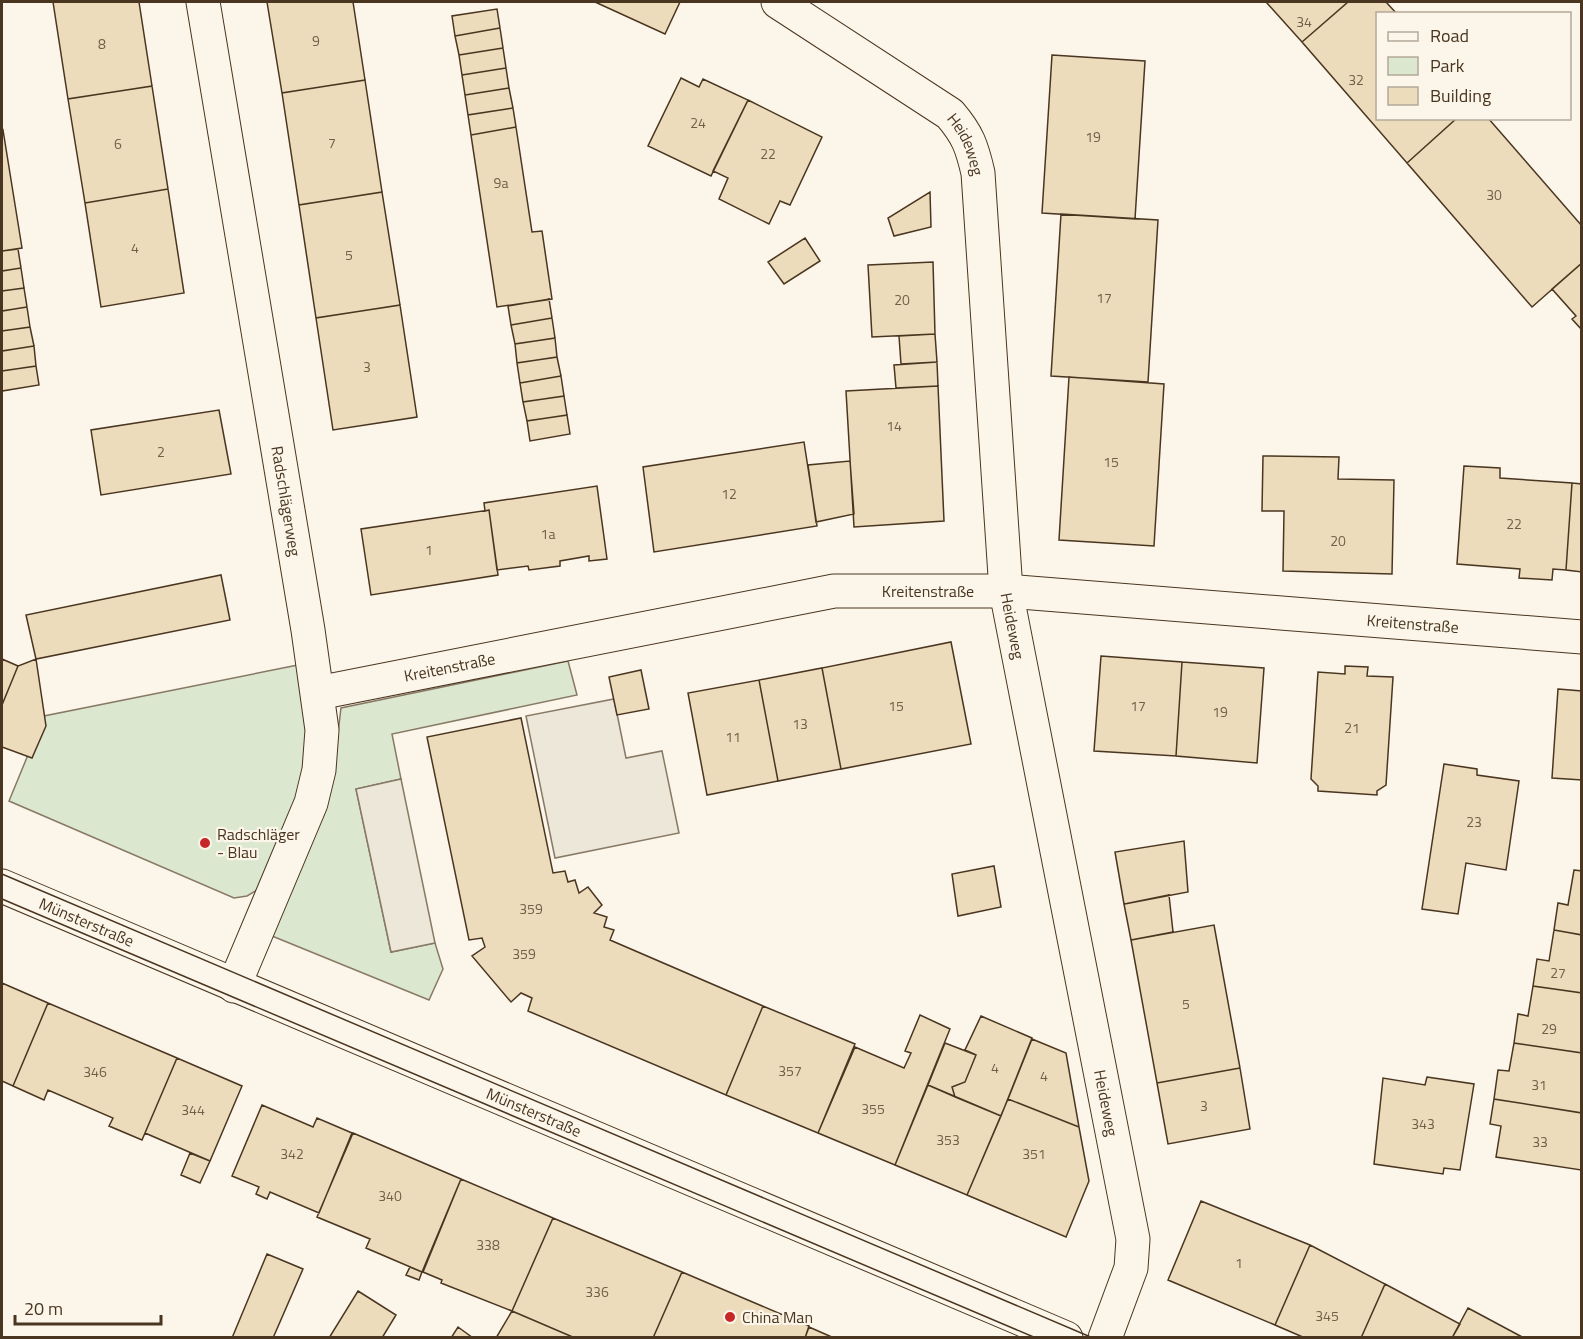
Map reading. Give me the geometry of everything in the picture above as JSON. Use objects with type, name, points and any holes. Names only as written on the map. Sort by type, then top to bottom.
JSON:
[{"type":"street","name":"Radschlägerweg","points":[[203,2],[318,693],[322,730],[319,770],[311,803],[234,986]]},
{"type":"street","name":"Heideweg","points":[[778,2],[951,114],[967,134],[973,149],[978,173],[1006,591],[1133,1239],[1131,1268],[1105,1338]]},
{"type":"street","name":"Kreitenstraße","points":[[318,693],[834,591],[1006,591],[1581,637]]},
{"type":"street","name":"Münsterstraße","points":[[2,886],[1066,1338]]},
{"type":"green space","points":[[568,661],[577,695],[392,734],[401,779],[356,789],[391,952],[435,943],[443,969],[429,1000],[272,936],[338,733],[341,708]]},
{"type":"green space","points":[[308,663],[306,774],[257,890],[247,896],[234,898],[9,801],[44,716]]},
{"type":"shaded area","points":[[614,699],[626,758],[662,751],[679,833],[555,858],[526,716]]},
{"type":"shaded area","points":[[401,779],[435,943],[391,952],[356,789]]},
{"type":"building","points":[[53,2],[139,2],[152,86],[68,99]]},
{"type":"building","points":[[267,2],[353,2],[365,80],[282,93]]},
{"type":"building","points":[[595,2],[680,2],[665,34]]},
{"type":"building","points":[[1266,2],[1348,2],[1302,42]]},
{"type":"building","points":[[1348,2],[1386,2],[1395,12],[1376,12],[1376,120],[1455,120],[1407,163],[1302,42]]},
{"type":"building","points":[[497,9],[500,28],[455,36],[452,16]]},
{"type":"building","points":[[500,28],[503,48],[459,55],[455,36]]},
{"type":"building","points":[[503,48],[506,68],[462,75],[459,55]]},
{"type":"building","points":[[1052,55],[1145,61],[1135,219],[1042,213]]},
{"type":"building","points":[[506,68],[509,88],[465,95],[462,75]]},
{"type":"building","points":[[681,78],[699,87],[703,79],[748,100],[711,176],[648,146]]},
{"type":"building","points":[[365,80],[382,192],[299,205],[282,93]]},
{"type":"building","points":[[152,86],[168,189],[85,203],[68,99]]},
{"type":"building","points":[[509,88],[513,108],[468,115],[465,95]]},
{"type":"building","points":[[748,100],[822,137],[790,205],[780,201],[769,224],[719,199],[728,178],[713,171]]},
{"type":"building","points":[[513,108],[516,127],[471,135],[468,115]]},
{"type":"building","points":[[1455,120],[1490,120],[1582,226],[1582,263],[1532,307],[1407,163]]},
{"type":"building","points":[[516,127],[532,232],[542,231],[552,299],[497,307],[471,135]]},
{"type":"building","points":[[2,131],[22,248],[2,251]]},
{"type":"building","points":[[168,189],[184,293],[101,307],[85,203]]},
{"type":"building","points":[[382,192],[400,305],[316,318],[299,205]]},
{"type":"building","points":[[930,192],[931,227],[894,236],[888,218]]},
{"type":"building","points":[[1061,214],[1158,220],[1148,382],[1051,376]]},
{"type":"building","points":[[805,238],[820,261],[784,284],[768,262]]},
{"type":"building","points":[[18,249],[21,268],[2,271],[2,251]]},
{"type":"building","points":[[933,262],[935,334],[872,337],[868,265]]},
{"type":"building","points":[[1582,263],[1582,330],[1572,319],[1576,316],[1552,289]]},
{"type":"building","points":[[21,268],[24,288],[2,291],[2,271]]},
{"type":"building","points":[[24,288],[27,307],[2,311],[2,291]]},
{"type":"building","points":[[549,299],[552,318],[511,325],[508,306]]},
{"type":"building","points":[[400,305],[417,417],[333,430],[316,318]]},
{"type":"building","points":[[27,307],[30,327],[2,331],[2,311]]},
{"type":"building","points":[[552,318],[555,338],[515,344],[511,325]]},
{"type":"building","points":[[30,327],[34,346],[2,351],[2,331]]},
{"type":"building","points":[[935,334],[937,362],[901,364],[899,336]]},
{"type":"building","points":[[555,338],[557,357],[517,363],[515,344]]},
{"type":"building","points":[[34,346],[36,366],[2,371],[2,351]]},
{"type":"building","points":[[557,357],[561,376],[520,383],[517,363]]},
{"type":"building","points":[[937,362],[938,386],[896,388],[894,365]]},
{"type":"building","points":[[36,366],[39,385],[2,391],[2,371]]},
{"type":"building","points":[[561,376],[564,396],[523,402],[520,383]]},
{"type":"building","points":[[1069,377],[1164,384],[1154,546],[1059,540]]},
{"type":"building","points":[[938,386],[944,521],[854,527],[846,391]]},
{"type":"building","points":[[564,396],[567,415],[527,421],[523,402]]},
{"type":"building","points":[[219,410],[231,474],[101,495],[91,430]]},
{"type":"building","points":[[567,415],[570,434],[530,441],[527,421]]},
{"type":"building","points":[[804,442],[817,526],[654,552],[643,467]]},
{"type":"building","points":[[1263,456],[1339,457],[1338,479],[1394,480],[1392,574],[1283,571],[1284,511],[1262,511]]},
{"type":"building","points":[[850,461],[854,514],[816,522],[808,465]]},
{"type":"building","points":[[1464,466],[1500,468],[1500,478],[1572,483],[1566,570],[1553,569],[1552,580],[1519,578],[1520,569],[1457,564]]},
{"type":"building","points":[[1572,483],[1582,484],[1582,572],[1566,570]]},
{"type":"building","points":[[597,486],[607,559],[589,561],[589,556],[560,561],[560,566],[529,570],[528,566],[497,570],[489,510],[485,511],[484,503]]},
{"type":"building","points":[[489,510],[498,575],[371,595],[361,529]]},
{"type":"building","points":[[221,575],[230,620],[36,659],[26,615]]},
{"type":"building","points":[[951,642],[971,744],[841,769],[822,668]]},
{"type":"building","points":[[1101,656],[1182,662],[1176,756],[1094,751]]},
{"type":"building","points":[[2,659],[18,666],[2,705]]},
{"type":"building","points":[[36,659],[46,726],[32,758],[2,747],[2,705],[18,666]]},
{"type":"building","points":[[1182,662],[1264,668],[1257,763],[1176,756]]},
{"type":"building","points":[[1345,666],[1368,667],[1367,676],[1393,677],[1386,785],[1377,791],[1377,795],[1318,791],[1318,786],[1311,779],[1318,672],[1345,674]]},
{"type":"building","points":[[822,668],[841,769],[778,781],[759,680]]},
{"type":"building","points":[[641,670],[649,709],[617,715],[609,677]]},
{"type":"building","points":[[759,680],[778,781],[707,795],[688,693]]},
{"type":"building","points":[[1558,689],[1582,691],[1582,780],[1552,778]]},
{"type":"building","points":[[521,718],[553,873],[565,871],[568,882],[575,880],[579,893],[588,887],[602,905],[594,913],[607,917],[604,927],[614,930],[610,940],[763,1006],[726,1095],[528,1011],[532,998],[521,993],[511,1002],[472,956],[485,947],[482,938],[469,940],[427,737]]},
{"type":"building","points":[[1444,764],[1477,769],[1477,775],[1519,781],[1506,870],[1466,863],[1458,914],[1422,909]]},
{"type":"building","points":[[1184,841],[1188,892],[1124,904],[1115,852]]},
{"type":"building","points":[[994,866],[1001,907],[958,916],[952,874]]},
{"type":"building","points":[[1574,870],[1582,871],[1582,935],[1554,930],[1558,903],[1568,905]]},
{"type":"building","points":[[1169,895],[1173,932],[1131,940],[1124,904]]},
{"type":"building","points":[[1214,925],[1240,1068],[1157,1083],[1131,940]]},
{"type":"building","points":[[1554,930],[1582,935],[1582,993],[1533,986],[1537,959],[1549,961]]},
{"type":"building","points":[[2,983],[48,1003],[13,1086],[2,1081]]},
{"type":"building","points":[[1533,986],[1582,993],[1582,1053],[1514,1043],[1518,1014],[1528,1016]]},
{"type":"building","points":[[48,1003],[177,1058],[142,1140],[109,1126],[113,1118],[48,1090],[44,1100],[13,1086]]},
{"type":"building","points":[[763,1006],[855,1044],[818,1133],[726,1095]]},
{"type":"building","points":[[920,1015],[950,1029],[895,1165],[818,1133],[855,1047],[904,1068],[911,1053],[905,1051]]},
{"type":"building","points":[[981,1016],[1032,1038],[1001,1116],[955,1097],[952,1087],[965,1082],[976,1055],[965,1050]]},
{"type":"building","points":[[1032,1039],[1066,1053],[1079,1127],[1008,1099]]},
{"type":"building","points":[[945,1043],[976,1055],[965,1082],[952,1087],[955,1097],[928,1085]]},
{"type":"building","points":[[1514,1043],[1582,1053],[1582,1113],[1494,1099],[1498,1070],[1509,1071]]},
{"type":"building","points":[[177,1058],[242,1086],[210,1161],[145,1133]]},
{"type":"building","points":[[1240,1068],[1250,1129],[1168,1144],[1157,1083]]},
{"type":"building","points":[[1427,1077],[1474,1084],[1460,1170],[1444,1168],[1443,1174],[1374,1164],[1383,1078],[1425,1085]]},
{"type":"building","points":[[928,1085],[1001,1116],[967,1195],[895,1165]]},
{"type":"building","points":[[1008,1099],[1079,1127],[1089,1181],[1066,1237],[967,1195]]},
{"type":"building","points":[[1494,1099],[1582,1113],[1581,1170],[1496,1157],[1501,1126],[1490,1124]]},
{"type":"building","points":[[262,1105],[313,1127],[317,1118],[352,1133],[319,1213],[270,1192],[267,1199],[256,1194],[259,1187],[232,1176]]},
{"type":"building","points":[[353,1133],[461,1179],[422,1272],[366,1248],[370,1239],[317,1217]]},
{"type":"building","points":[[190,1153],[210,1161],[200,1183],[181,1175]]},
{"type":"building","points":[[461,1179],[553,1218],[512,1311],[441,1283],[442,1280],[423,1272]]},
{"type":"building","points":[[1201,1201],[1310,1245],[1275,1325],[1168,1280]]},
{"type":"building","points":[[553,1218],[682,1272],[653,1338],[575,1338],[512,1311]]},
{"type":"building","points":[[1310,1245],[1385,1284],[1361,1338],[1305,1338],[1275,1325]]},
{"type":"building","points":[[267,1254],[303,1269],[273,1338],[232,1338]]},
{"type":"building","points":[[410,1267],[422,1272],[419,1280],[406,1275]]},
{"type":"building","points":[[682,1272],[809,1326],[805,1338],[653,1338]]},
{"type":"building","points":[[1385,1284],[1460,1324],[1452,1338],[1361,1338]]},
{"type":"building","points":[[358,1291],[396,1315],[382,1338],[329,1338]]},
{"type":"building","points":[[1468,1308],[1524,1338],[1452,1338]]},
{"type":"building","points":[[512,1311],[575,1338],[496,1338]]},
{"type":"building","points":[[458,1327],[473,1338],[451,1338]]},
{"type":"building","points":[[809,1327],[834,1338],[805,1338]]},
{"type":"tram line","points":[[2,874],[1093,1338]]},
{"type":"tram line","points":[[2,899],[1036,1338]]},
{"type":"place","name":"Radschläger - Blau","points":[[205,843]]},
{"type":"place","name":"China Man","points":[[730,1317]]}]
